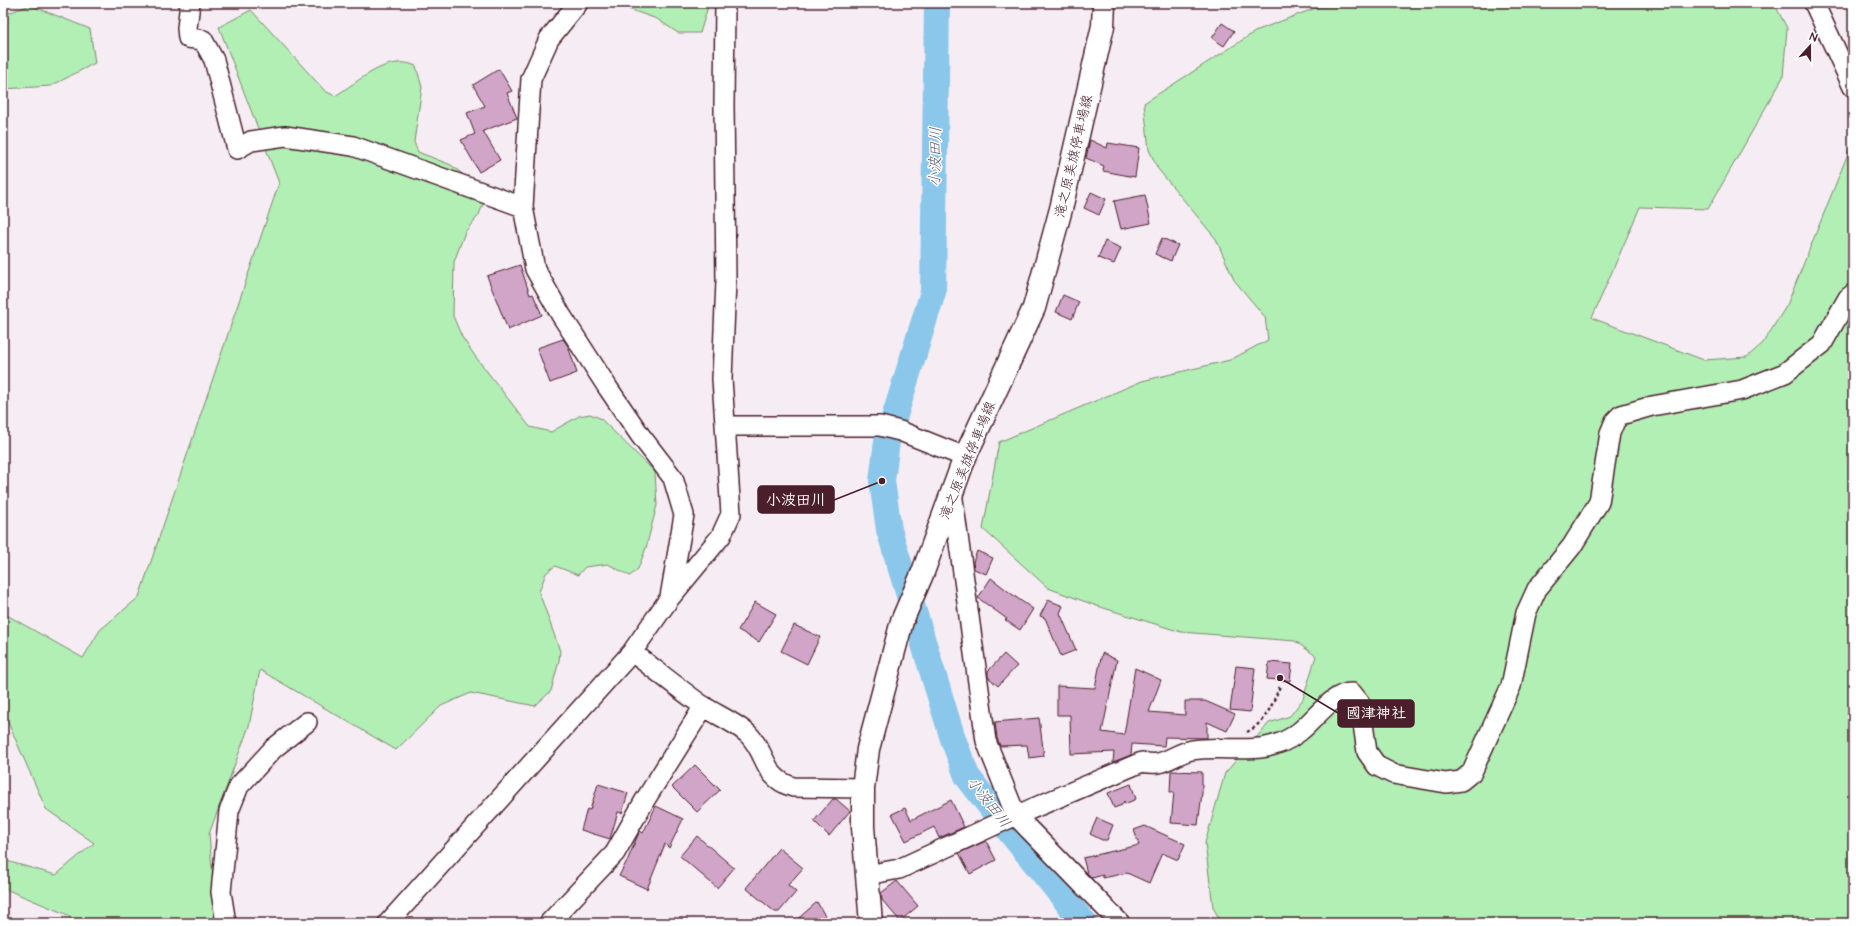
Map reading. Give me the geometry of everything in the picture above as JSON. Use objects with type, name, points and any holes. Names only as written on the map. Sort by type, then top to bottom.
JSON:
[{"type":"main road","name":"滝之原美旗停車場線","points":[[871,923],[863,827],[863,788],[868,749],[902,621],[923,572],[965,457],[1034,308],[1062,209],[1103,26],[1104,3]]},
{"type":"street","points":[[190,3],[187,28],[188,38],[204,40],[214,60],[237,149],[251,141],[285,136],[353,146],[523,207]]},
{"type":"street","points":[[578,3],[549,38],[531,79],[523,207],[535,269],[561,315],[608,388],[640,435],[673,478],[684,516],[669,599]]},
{"type":"street","points":[[388,923],[632,652],[669,599],[721,536],[731,514],[722,379],[726,281],[724,105],[725,3]]},
{"type":"street","points":[[1814,3],[1848,66],[1853,87]]},
{"type":"street","points":[[867,875],[899,869],[992,828],[1013,817],[1142,762],[1157,763],[1192,750],[1258,749],[1274,745],[1299,733],[1336,698],[1345,693],[1352,693],[1360,703],[1368,752],[1377,766],[1393,774],[1446,783],[1461,781],[1472,772],[1511,686],[1526,613],[1537,589],[1572,546],[1599,502],[1610,433],[1615,421],[1621,415],[1652,406],[1742,390],[1785,373],[1822,344],[1848,298],[1853,294]]},
{"type":"street","points":[[726,426],[880,426],[900,431],[965,457]]},
{"type":"street","points":[[952,492],[986,741],[1013,817],[1120,923]]},
{"type":"street","points":[[632,652],[704,706],[748,734],[757,744],[776,780],[793,787],[863,788]]},
{"type":"street","points":[[549,923],[615,853],[671,757],[704,706]]},
{"type":"street","points":[[226,923],[221,892],[229,811],[239,786],[274,748],[307,722]]},
{"type":"green space","points":[[611,3],[709,3],[700,33],[678,33],[657,19]]},
{"type":"green space","points":[[1343,3],[1774,3],[1787,28],[1783,77],[1708,209],[1640,207],[1592,318],[1704,360],[1747,357],[1763,343],[1787,305],[1853,141],[1853,923],[1221,923],[1213,907],[1205,843],[1225,773],[1269,723],[1290,716],[1303,699],[1316,656],[1295,641],[1181,632],[1094,605],[1048,588],[983,529],[999,442],[1142,381],[1230,360],[1268,340],[1265,317],[1234,280],[1216,239],[1158,169],[1149,150],[1144,103],[1258,30],[1318,7],[1339,6]]},
{"type":"green space","points":[[30,5],[90,29],[95,63],[51,86],[3,89],[3,15]]},
{"type":"green space","points":[[251,10],[325,91],[335,96],[363,77],[384,66],[395,63],[405,63],[416,66],[422,87],[414,142],[418,152],[451,165],[487,193],[479,215],[465,232],[454,262],[453,316],[462,337],[530,427],[551,432],[579,416],[590,414],[600,418],[655,472],[657,505],[646,548],[638,569],[630,576],[608,564],[585,567],[578,575],[555,566],[546,573],[539,592],[560,651],[559,661],[551,691],[535,706],[471,693],[441,706],[396,750],[260,670],[249,726],[209,834],[217,923],[74,923],[68,915],[3,888],[3,860],[56,875],[94,843],[46,809],[3,711],[3,613],[83,658],[100,630],[139,597],[279,183],[219,27]]},
{"type":"building","points":[[1222,23],[1234,31],[1224,46],[1212,38]]},
{"type":"building","points":[[499,69],[512,91],[507,93],[517,118],[483,131],[500,160],[479,172],[461,140],[475,134],[467,113],[485,106],[473,85]]},
{"type":"building","points":[[1090,140],[1107,148],[1108,143],[1139,148],[1135,177],[1103,171],[1104,166],[1086,158]]},
{"type":"building","points":[[1091,192],[1106,199],[1099,215],[1084,208]]},
{"type":"building","points":[[1145,195],[1151,223],[1121,229],[1114,201]]},
{"type":"building","points":[[1162,238],[1178,245],[1171,261],[1155,254]]},
{"type":"building","points":[[1105,241],[1121,248],[1114,264],[1098,258]]},
{"type":"building","points":[[520,265],[530,295],[533,294],[542,315],[508,330],[487,276]]},
{"type":"building","points":[[1063,295],[1079,302],[1072,319],[1056,312]]},
{"type":"building","points":[[563,339],[568,346],[577,373],[550,383],[537,348]]},
{"type":"building","points":[[977,551],[993,558],[986,574],[974,569],[973,562]]},
{"type":"building","points":[[991,578],[1033,609],[1020,630],[978,598]]},
{"type":"building","points":[[1048,600],[1063,606],[1060,613],[1076,650],[1061,656],[1045,618],[1040,616]]},
{"type":"building","points":[[755,602],[776,614],[759,642],[738,630]]},
{"type":"building","points":[[794,625],[820,637],[807,664],[781,651]]},
{"type":"building","points":[[1102,653],[1117,660],[1102,732],[1124,735],[1135,668],[1161,680],[1149,712],[1185,715],[1185,701],[1205,701],[1235,714],[1227,731],[1207,722],[1207,738],[1165,737],[1164,746],[1132,744],[1131,755],[1113,762],[1114,752],[1071,754],[1070,715],[1057,715],[1057,686],[1095,688]]},
{"type":"building","points":[[1004,654],[1017,666],[998,686],[988,677],[988,671]]},
{"type":"building","points":[[1269,662],[1292,664],[1290,681],[1267,679]]},
{"type":"building","points":[[1236,666],[1255,668],[1250,712],[1230,710]]},
{"type":"building","points":[[1039,718],[1044,756],[1029,758],[1027,745],[1000,746],[997,738],[995,722]]},
{"type":"building","points":[[695,765],[720,790],[697,812],[672,787]]},
{"type":"building","points":[[1171,771],[1202,772],[1202,793],[1198,825],[1171,823],[1174,792],[1170,792]]},
{"type":"building","points":[[598,784],[628,793],[622,813],[618,812],[610,839],[581,830],[587,809],[590,810]]},
{"type":"building","points":[[1131,784],[1136,799],[1125,804],[1124,801],[1122,805],[1114,808],[1108,793]]},
{"type":"building","points":[[833,799],[836,799],[850,811],[829,836],[814,821]]},
{"type":"building","points":[[951,800],[964,827],[939,838],[934,827],[906,841],[892,814],[905,808],[911,820]]},
{"type":"building","points":[[656,806],[683,819],[669,848],[665,844],[647,889],[619,876],[640,831],[643,833]]},
{"type":"building","points":[[1097,818],[1113,825],[1107,840],[1102,840],[1090,834]]},
{"type":"building","points":[[1145,826],[1185,844],[1178,860],[1162,853],[1149,883],[1127,873],[1103,878],[1103,875],[1092,878],[1087,873],[1083,858],[1139,845],[1134,830]]},
{"type":"building","points":[[697,836],[734,868],[717,888],[680,856]]},
{"type":"building","points":[[986,841],[996,860],[970,874],[959,853]]},
{"type":"building","points":[[779,848],[803,868],[788,885],[796,892],[779,912],[775,912],[746,888]]},
{"type":"building","points":[[897,881],[918,906],[900,921],[882,900],[881,893]]},
{"type":"building","points":[[817,902],[829,923],[793,923]]},
{"type":"waterway","name":"小波田川","points":[[937,3],[933,292],[887,441],[882,481],[889,530],[953,739],[967,776],[1084,923]]},
{"type":"place","name":"小波田川","points":[[882,481]]},
{"type":"place","name":"國津神社","points":[[1280,678]]}]
